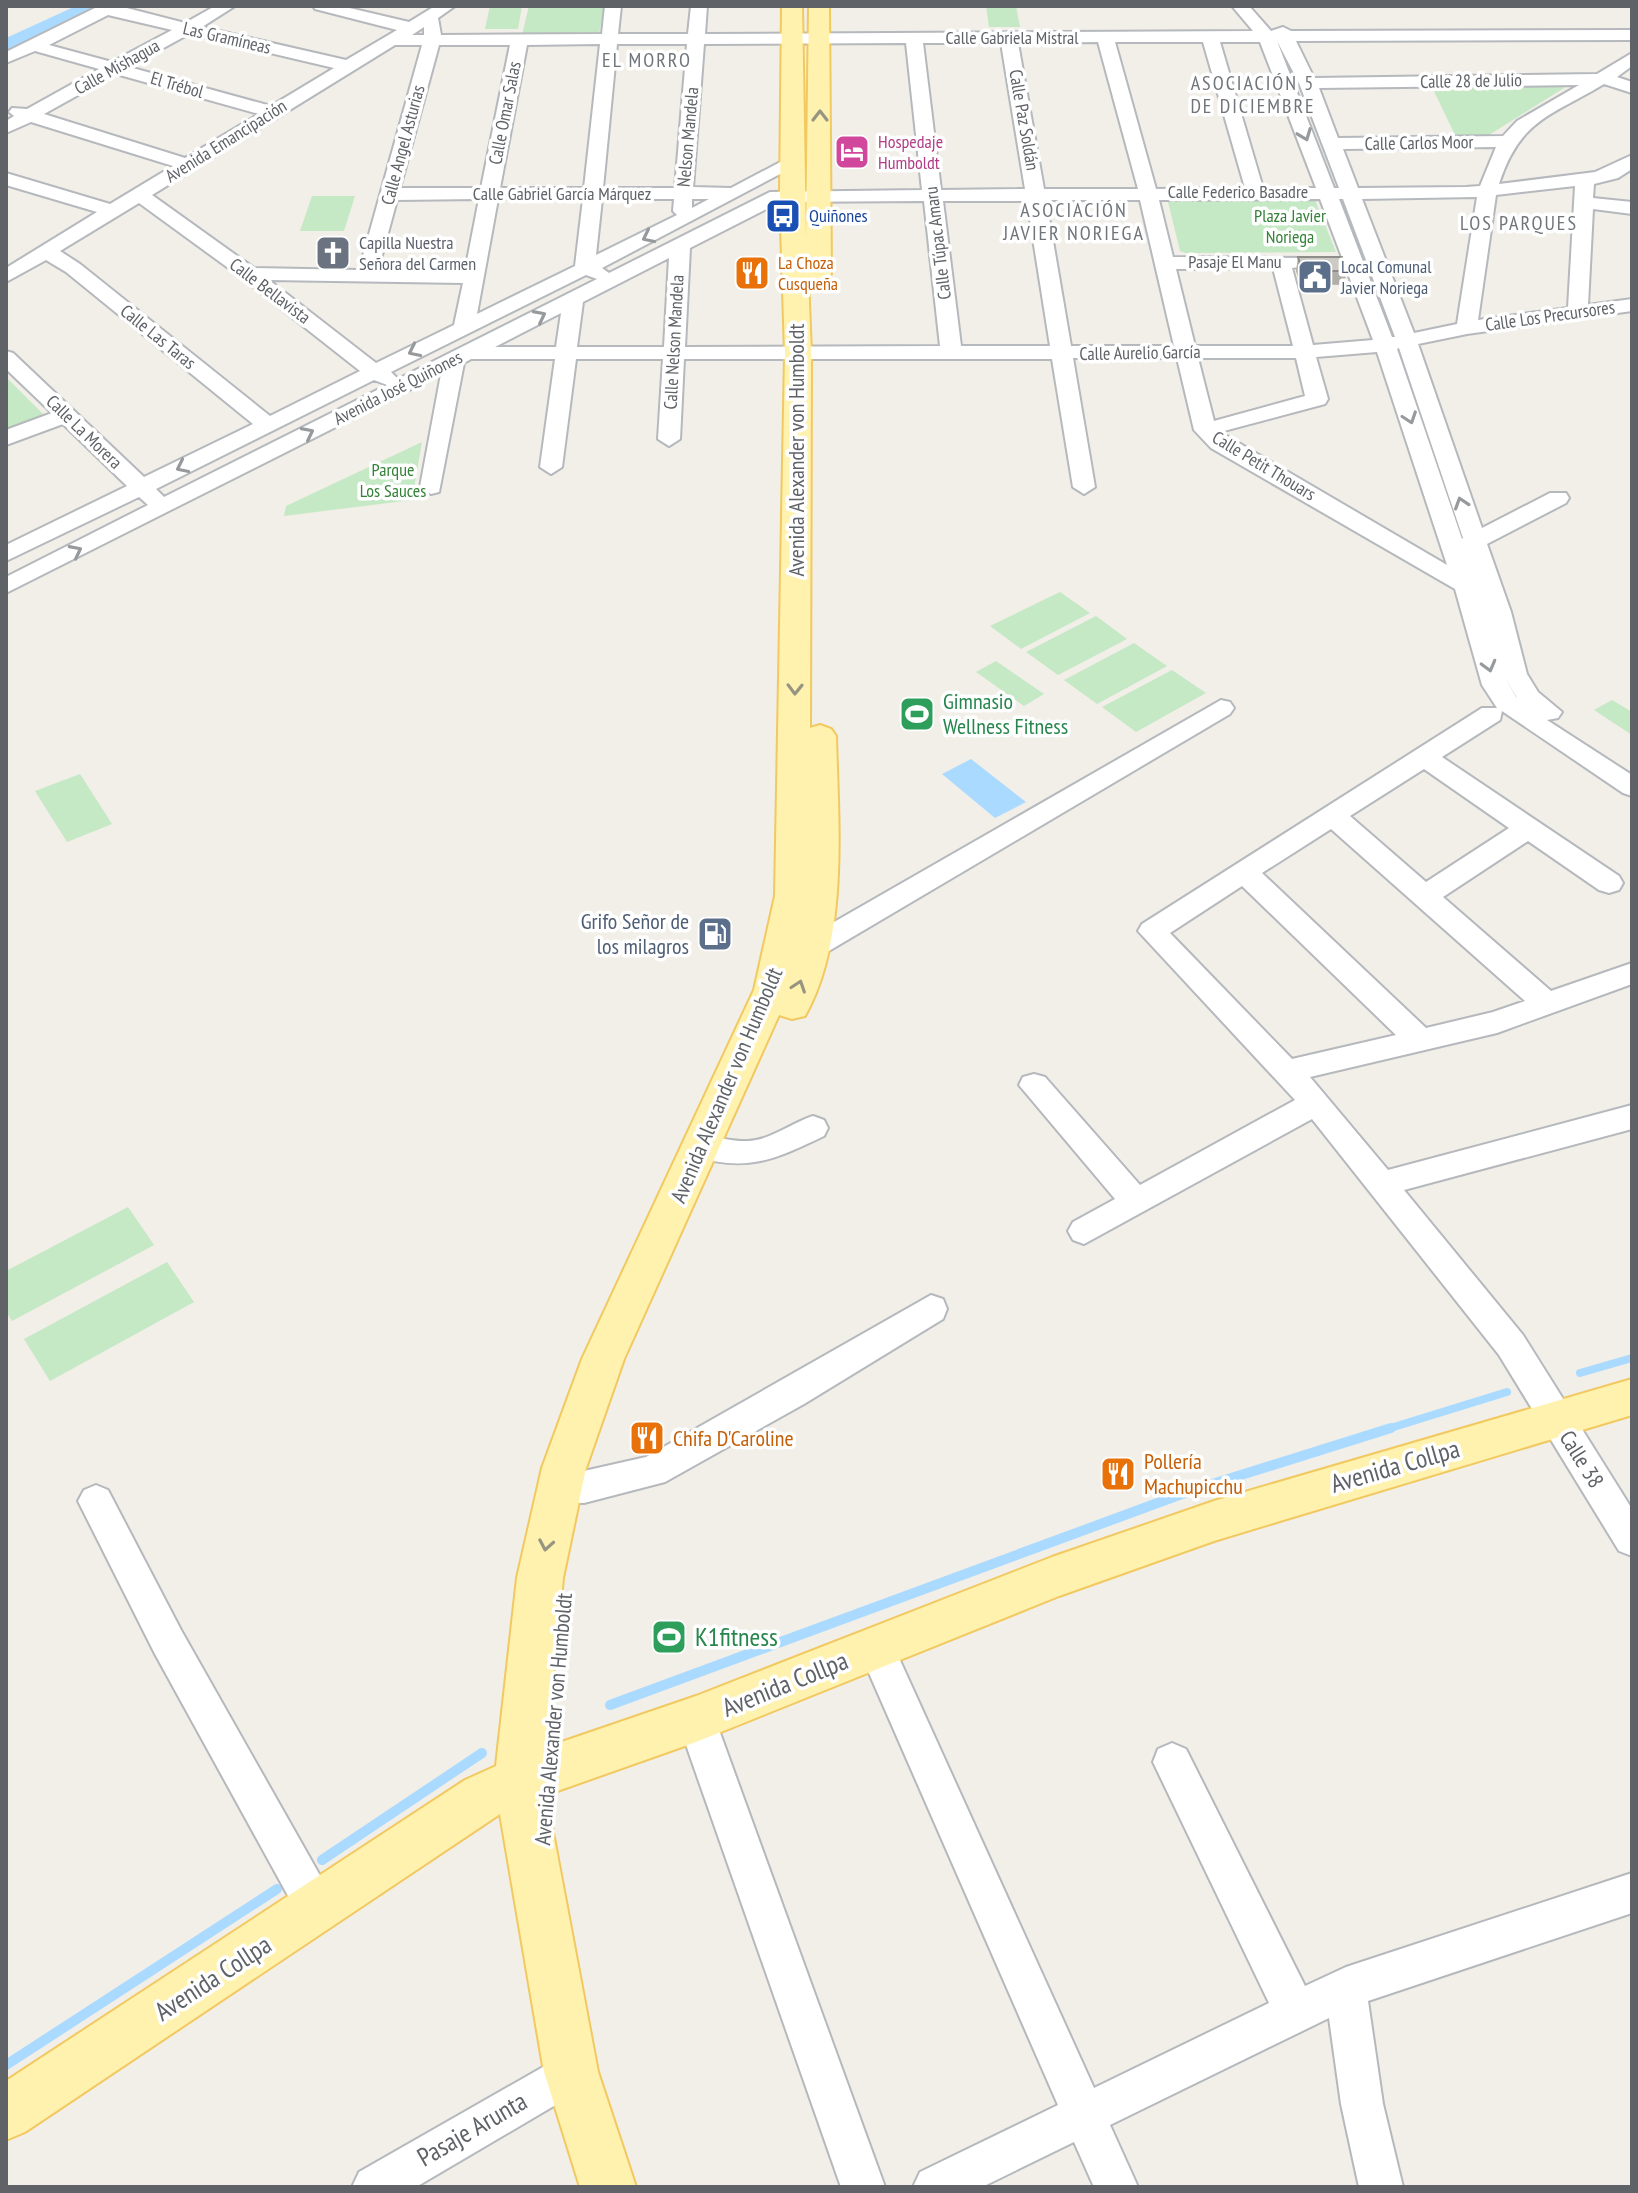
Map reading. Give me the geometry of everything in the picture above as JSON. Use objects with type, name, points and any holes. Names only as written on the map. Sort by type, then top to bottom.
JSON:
[{"type":"main road","name":"Avenida Alexander von Humboldt","points":[[608,2187],[571,2072],[540,1898],[532,1776],[566,1573],[571,1487],[676,1250],[715,1150],[785,1024],[798,946],[821,872],[807,615],[807,354],[792,6]]},
{"type":"main road","name":"Avenida Alexander von Humboldt","points":[[801,184],[820,39],[819,6]]},
{"type":"main road","name":"Avenida Collpa","points":[[6,2113],[482,1797],[532,1776],[696,1719],[1052,1578],[1214,1521],[1632,1397]]},
{"type":"street","name":"Calle Mishagua","points":[[6,128],[227,6]]},
{"type":"street","points":[[321,6],[411,28]]},
{"type":"street","points":[[611,280],[585,267],[613,6]]},
{"type":"street","name":"Nelson Mandela","points":[[681,221],[699,6]]},
{"type":"street","points":[[1240,6],[1267,37],[1353,262],[1396,343]]},
{"type":"street","points":[[1260,6],[1287,37],[1350,192],[1464,547],[1499,612],[1520,685],[1549,712],[1632,764]]},
{"type":"street","name":"Las Gramíneas","points":[[108,8],[348,66]]},
{"type":"street","points":[[6,58],[108,8]]},
{"type":"street","name":"Avenida Emancipación","points":[[10,270],[440,10]]},
{"type":"street","name":"Calle Angel Asturias","points":[[367,275],[440,10]]},
{"type":"street","name":"Calle Gabriela Mistral","points":[[392,40],[1632,35]]},
{"type":"street","name":"Calle Petit Thouars","points":[[1105,37],[1148,193],[1184,353],[1205,430],[1219,443],[1466,585]]},
{"type":"street","points":[[1210,37],[1255,192]]},
{"type":"street","name":"Calle Túpac Amaru","points":[[914,38],[951,353]]},
{"type":"street","name":"Calle Paz Soldán","points":[[1009,38],[1084,487]]},
{"type":"street","name":"Calle Omar Salas","points":[[464,327],[519,40]]},
{"type":"street","name":"El Trébol","points":[[34,46],[273,112]]},
{"type":"street","points":[[1467,328],[1486,191],[1507,141],[1523,125],[1606,79],[1632,58]]},
{"type":"street","name":"Calle 28 de Julio","points":[[1308,83],[1606,79],[1632,88]]},
{"type":"street","points":[[6,108],[188,165]]},
{"type":"street","name":"Calle Carlos Moor","points":[[1331,144],[1507,141]]},
{"type":"street","name":"Calle Federico Basadre","points":[[801,184],[933,194],[1486,191],[1585,180],[1611,174],[1630,165]]},
{"type":"street","points":[[6,179],[112,211]]},
{"type":"street","points":[[1578,312],[1585,180]]},
{"type":"street","name":"Avenida José Quiñones","points":[[7,553],[736,193],[801,184]]},
{"type":"street","name":"Avenida José Quiñones","points":[[6,586],[801,184]]},
{"type":"street","name":"Calle Gabriel García Márquez","points":[[389,194],[736,193]]},
{"type":"street","name":"Calle Bellavista","points":[[139,194],[249,274],[374,372],[401,386]]},
{"type":"street","points":[[1583,202],[1632,208]]},
{"type":"street","name":"Calle Nelson Mandela","points":[[669,439],[680,245]]},
{"type":"street","name":"Calle Las Taras","points":[[46,251],[73,268],[268,425]]},
{"type":"street","points":[[1205,430],[1317,399],[1281,262]]},
{"type":"street","name":"Pasaje El Manu","points":[[1165,263],[1353,262]]},
{"type":"street","points":[[249,274],[474,277]]},
{"type":"street","points":[[551,467],[573,299]]},
{"type":"street","name":"Calle Los Precursores","points":[[1467,328],[1632,305]]},
{"type":"street","name":"Calle Aurelio García","points":[[461,356],[1304,352],[1396,343],[1467,328]]},
{"type":"street","points":[[431,487],[461,356]]},
{"type":"street","name":"Calle La Morera","points":[[6,357],[163,507]]},
{"type":"street","points":[[6,438],[66,415]]},
{"type":"street","points":[[1464,547],[1558,498]]},
{"type":"street","points":[[1464,547],[1466,585],[1494,685],[1505,701],[1632,787]]},
{"type":"street","points":[[798,946],[1221,708]]},
{"type":"street","points":[[1420,1040],[1244,872],[1491,714]]},
{"type":"street","points":[[1424,757],[1609,883]]},
{"type":"street","points":[[1332,815],[1547,1004]]},
{"type":"street","points":[[1424,897],[1528,828]]},
{"type":"street","name":"Calle 38","points":[[1244,872],[1152,931],[1316,1103],[1511,1345],[1632,1540]]},
{"type":"street","points":[[1288,1071],[1497,1022],[1632,973]]},
{"type":"street","points":[[1034,1085],[1136,1202]]},
{"type":"street","points":[[1084,1231],[1316,1103]]},
{"type":"street","points":[[1382,1184],[1632,1117]]},
{"type":"street","points":[[715,1150],[755,1155],[813,1128]]},
{"type":"street","points":[[571,1487],[653,1471],[792,1394],[931,1309]]},
{"type":"street","points":[[96,1501],[168,1642],[317,1909]]},
{"type":"street","points":[[876,1648],[1116,2187]]},
{"type":"street","points":[[696,1719],[863,2187]]},
{"type":"street","points":[[1172,1762],[1295,2011]]},
{"type":"street","points":[[935,2187],[1346,1988],[1632,1893]]},
{"type":"street","points":[[1346,1988],[1362,2104],[1381,2187]]},
{"type":"street","name":"Pasaje Arunta","points":[[374,2187],[571,2072]]},
{"type":"green space","points":[[490,6],[522,6],[518,29],[485,29]]},
{"type":"green space","points":[[529,6],[604,6],[599,35],[522,35]]},
{"type":"green space","points":[[986,6],[1016,6],[1020,27],[989,27]]},
{"type":"green space","points":[[1432,87],[1564,88],[1489,135],[1455,135]]},
{"type":"green space","points":[[312,196],[355,196],[344,231],[300,231]]},
{"type":"green space","name":"Plaza Javier Noriega","points":[[1170,200],[1315,200],[1336,252],[1186,253],[1180,251]]},
{"type":"green space","points":[[6,377],[47,418],[6,433]]},
{"type":"green space","name":"Parque Los Sauces","points":[[422,442],[412,500],[284,516],[286,506]]},
{"type":"green space","points":[[1060,592],[1090,613],[1021,649],[990,626]]},
{"type":"green space","points":[[1096,616],[1127,639],[1058,675],[1026,652]]},
{"type":"green space","points":[[1134,643],[1167,666],[1097,704],[1064,680]]},
{"type":"green space","points":[[996,661],[1044,694],[1024,706],[976,672]]},
{"type":"green space","points":[[1172,670],[1206,693],[1136,732],[1102,707]]},
{"type":"green space","points":[[1612,700],[1632,712],[1632,735],[1594,710]]},
{"type":"green space","points":[[80,774],[112,824],[67,842],[35,791]]},
{"type":"green space","points":[[128,1207],[154,1245],[12,1321],[6,1311],[6,1271]]},
{"type":"green space","points":[[167,1262],[194,1302],[50,1381],[24,1339]]},
{"type":"water","points":[[971,759],[1026,802],[995,818],[942,774]]},
{"type":"building","points":[[1298,257],[1342,257],[1347,271],[1302,271]]},
{"type":"waterway","points":[[6,47],[82,14],[91,6]]},
{"type":"waterway","points":[[1580,1373],[1632,1358]]},
{"type":"waterway","points":[[1384,1430],[1507,1392]]},
{"type":"waterway","points":[[610,1705],[1190,1491],[1391,1428]]},
{"type":"waterway","points":[[322,1860],[482,1753]]},
{"type":"waterway","points":[[6,2065],[277,1889]]},
{"type":"place","name":"Hospedaje Humboldt","points":[[852,152]]},
{"type":"place","name":"Quiñones","points":[[783,216]]},
{"type":"place","name":"Capilla Nuestra Señora del Carmen","points":[[333,253]]},
{"type":"place","name":"La Choza Cusqueña","points":[[752,273]]},
{"type":"place","name":"Local Comunal Javier Noriega","points":[[1315,277]]},
{"type":"place","name":"Gimnasio Wellness Fitness","points":[[917,714]]},
{"type":"place","name":"Grifo Señor de los milagros","points":[[715,934]]},
{"type":"place","name":"Chifa D'Caroline","points":[[647,1438]]},
{"type":"place","name":"Pollería Machupicchu","points":[[1118,1474]]},
{"type":"place","name":"K1fitness","points":[[669,1637]]},
{"type":"district","name":"EL MORRO","points":[[647,60]]},
{"type":"district","name":"ASOCIACIÓN 5 DE DICIEMBRE","points":[[1253,94]]},
{"type":"district","name":"ASOCIACIÓN JAVIER NORIEGA","points":[[1074,222]]},
{"type":"district","name":"LOS PARQUES","points":[[1519,223]]}]
